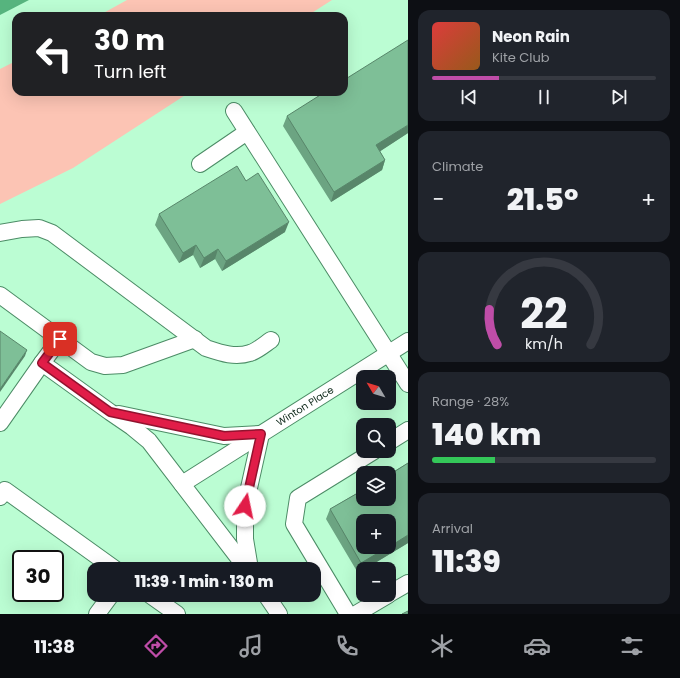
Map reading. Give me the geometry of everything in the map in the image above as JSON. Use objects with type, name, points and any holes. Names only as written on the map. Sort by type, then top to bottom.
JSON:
[{"type":"street","points":[[234,112],[408,384]]},
{"type":"street","points":[[200,164],[247,132]]},
{"type":"street","points":[[0,233],[39,228],[52,233],[206,348],[222,354],[234,355],[250,353],[271,340]]},
{"type":"street","points":[[0,295],[91,362],[105,366],[123,365],[194,339]]},
{"type":"street","points":[[0,422],[60,339]]},
{"type":"street","name":"Winton Place","points":[[182,484],[408,341]]},
{"type":"street","points":[[42,363],[132,427],[149,441],[241,562]]},
{"type":"street","points":[[110,412],[224,436],[261,434],[245,506],[245,539],[249,562]]},
{"type":"street","points":[[396,438],[408,430]]},
{"type":"street","points":[[348,614],[294,524],[298,498],[363,458]]},
{"type":"street","points":[[0,496],[5,490],[104,562]]},
{"type":"street","points":[[396,590],[408,583]]},
{"type":"street","points":[[97,614],[106,602]]},
{"type":"street","points":[[160,602],[177,614]]},
{"type":"street","points":[[271,602],[279,614]]},
{"type":"street","points":[[356,614],[376,602]]},
{"type":"shaded area","points":[[0,0],[29,0],[0,15]]},
{"type":"shaded area","points":[[127,0],[332,0],[313,12],[105,12]]},
{"type":"shaded area","points":[[12,63],[12,96],[184,96],[73,168],[0,204],[0,69]]},
{"type":"building","points":[[408,40],[408,125],[376,145],[385,160],[334,192],[287,116],[319,96],[348,96],[348,78]]},
{"type":"building","points":[[237,166],[246,181],[258,173],[289,222],[226,261],[218,249],[204,258],[196,245],[183,253],[159,214]]},
{"type":"building","points":[[0,331],[27,350],[0,389]]},
{"type":"building","points":[[408,463],[408,535],[396,543],[396,514],[356,514],[356,554],[376,554],[360,562],[330,509],[356,494],[356,506],[396,506],[396,471]]},
{"type":"route","points":[[60,339],[42,363],[110,412],[224,436],[261,434],[245,506]]}]
